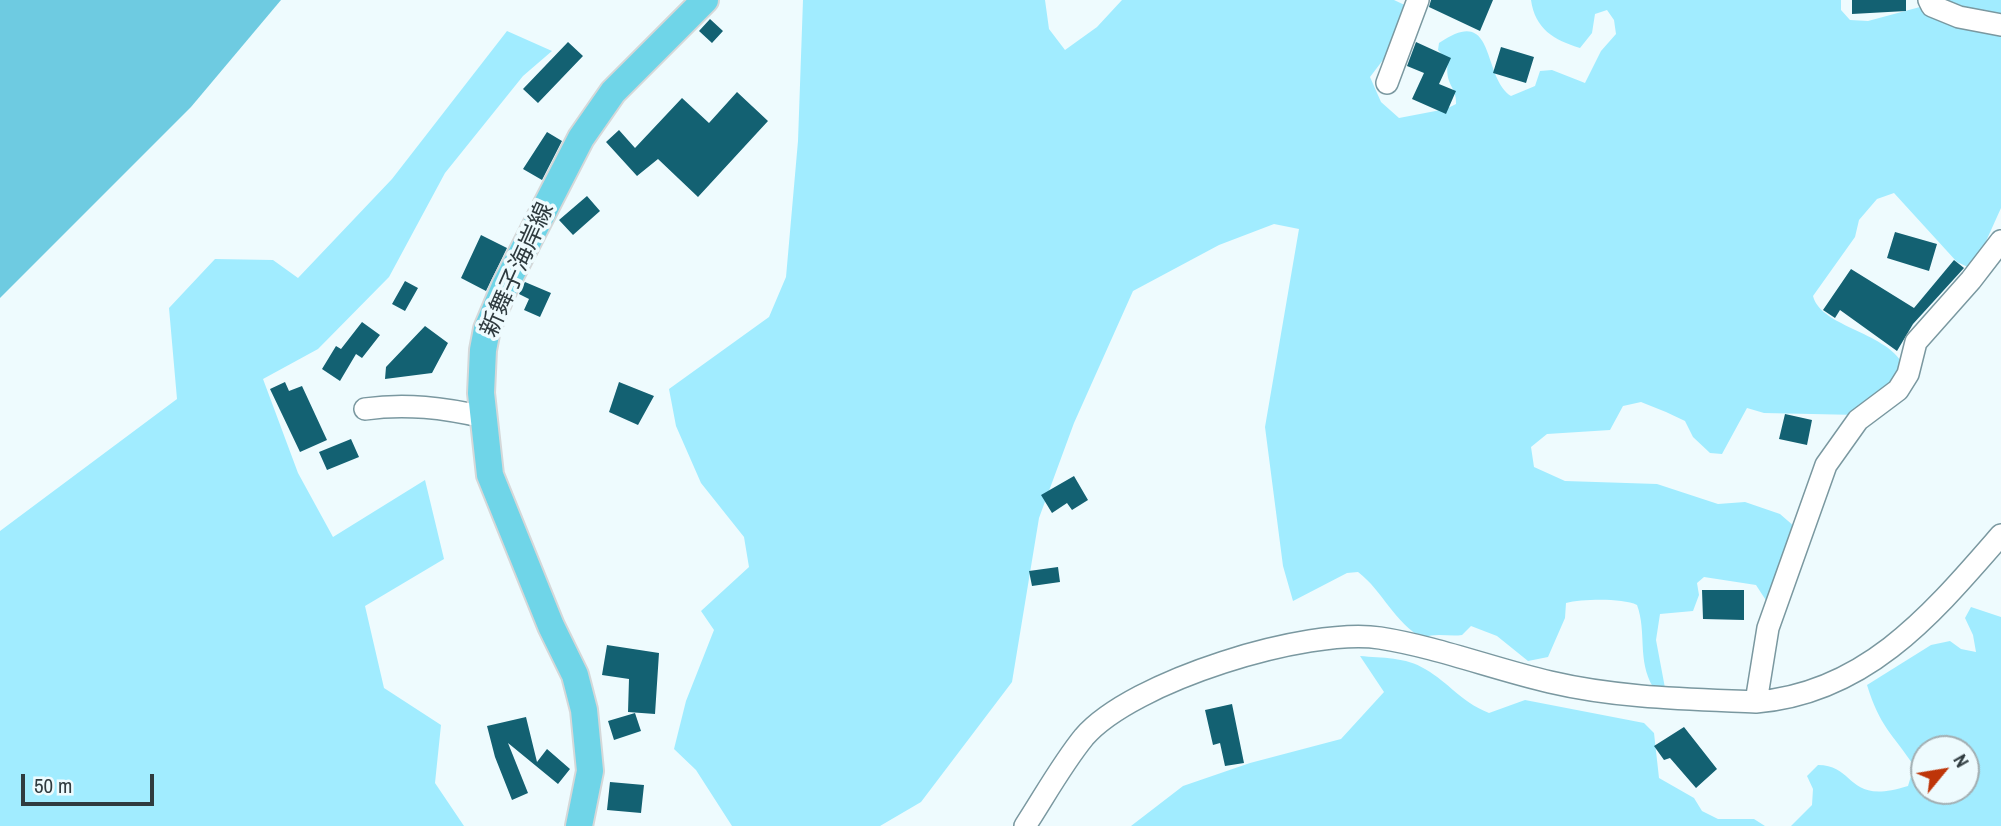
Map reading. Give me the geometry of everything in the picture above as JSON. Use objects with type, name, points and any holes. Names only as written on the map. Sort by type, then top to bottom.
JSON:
[{"type":"main road","name":"新舞子海岸線","points":[[579,826],[590,771],[584,710],[575,676],[551,626],[490,475],[481,393],[487,329],[505,286],[581,138],[613,92],[705,0]]},
{"type":"street","points":[[1387,83],[1418,0]]},
{"type":"street","points":[[1930,0],[1932,6],[1959,17],[2001,25]]},
{"type":"street","points":[[1756,702],[1768,628],[1826,465],[1858,420],[1898,390],[1908,374],[1916,342],[1971,280],[2001,241]]},
{"type":"street","points":[[365,409],[392,405],[430,407],[484,417]]},
{"type":"street","points":[[1025,826],[1085,736],[1113,714],[1150,692],[1197,673],[1296,642],[1342,636],[1380,638],[1552,683],[1621,695],[1756,702],[1778,700],[1825,688],[1883,654],[1932,614],[2001,535]]},
{"type":"shaded area","points":[[0,0],[281,0],[191,107],[0,298]]},
{"type":"shaded area","points":[[803,0],[1045,0],[1049,29],[1065,50],[1097,27],[1122,0],[1394,0],[1411,8],[1386,56],[1370,77],[1381,102],[1399,118],[1446,109],[1456,104],[1448,76],[1448,61],[1438,50],[1439,43],[1458,33],[1470,32],[1479,37],[1486,47],[1495,74],[1511,96],[1535,86],[1540,71],[1552,70],[1585,83],[1601,51],[1616,34],[1614,20],[1607,10],[1595,14],[1592,33],[1580,48],[1547,32],[1537,19],[1531,0],[1841,0],[1841,10],[1850,20],[1868,21],[1920,7],[1940,21],[1958,17],[1936,0],[2001,0],[2001,208],[1978,259],[1970,268],[1957,262],[1894,193],[1877,199],[1859,220],[1855,237],[1813,296],[1819,307],[1829,316],[1885,346],[1897,356],[1905,368],[1859,415],[1764,413],[1747,408],[1722,454],[1710,453],[1693,437],[1685,421],[1641,402],[1623,406],[1610,430],[1547,434],[1531,447],[1534,467],[1565,481],[1657,484],[1718,504],[1745,502],[1780,514],[1795,527],[1769,605],[1756,585],[1704,577],[1697,583],[1699,595],[1693,611],[1660,614],[1656,640],[1665,688],[1653,687],[1648,677],[1637,605],[1622,601],[1566,603],[1565,618],[1548,657],[1528,661],[1497,636],[1471,626],[1462,635],[1433,635],[1423,638],[1396,616],[1375,588],[1358,572],[1347,573],[1293,601],[1283,566],[1265,427],[1299,229],[1274,224],[1219,245],[1133,291],[1074,423],[1039,518],[1012,682],[921,802],[880,826],[732,826],[696,770],[674,749],[686,701],[714,630],[701,611],[749,567],[744,537],[701,483],[676,426],[669,389],[769,317],[786,277],[798,141]]},
{"type":"shaded area","points":[[507,31],[552,51],[523,76],[445,173],[389,277],[318,349],[263,379],[298,473],[333,537],[425,480],[444,559],[365,606],[384,688],[441,725],[435,783],[464,826],[0,826],[0,531],[177,399],[169,308],[215,259],[273,260],[298,278],[392,179]]},
{"type":"shaded area","points":[[1971,607],[2001,617],[2001,826],[1791,826],[1812,805],[1813,789],[1807,776],[1818,765],[1840,771],[1862,788],[1873,791],[1888,791],[1908,786],[1910,779],[1910,805],[1980,805],[1980,735],[1910,735],[1910,761],[1887,729],[1867,685],[1931,645],[1950,641],[1961,649],[1976,652],[1973,635],[1965,618]]},
{"type":"shaded area","points":[[1360,656],[1394,659],[1418,665],[1470,703],[1489,713],[1525,700],[1644,723],[1654,733],[1659,778],[1694,798],[1702,811],[1718,819],[1754,819],[1765,826],[1131,826],[1183,786],[1250,763],[1341,739],[1384,692]]},
{"type":"building","points":[[1431,0],[1493,0],[1480,31],[1429,7]]},
{"type":"building","points":[[1852,0],[1906,0],[1906,11],[1852,14]]},
{"type":"building","points":[[710,19],[723,31],[712,43],[699,31]]},
{"type":"building","points":[[568,42],[583,56],[538,103],[523,89]]},
{"type":"building","points":[[1416,42],[1451,58],[1439,84],[1456,91],[1446,114],[1412,99],[1424,73],[1407,66]]},
{"type":"building","points":[[1501,47],[1534,57],[1526,83],[1493,73]]},
{"type":"building","points":[[737,92],[768,121],[698,197],[658,159],[637,176],[606,142],[619,130],[635,148],[682,98],[709,123]]},
{"type":"building","points":[[547,132],[562,141],[542,180],[523,169]]},
{"type":"building","points":[[587,196],[600,211],[573,235],[559,220]]},
{"type":"building","points":[[1895,232],[1937,244],[1929,271],[1887,258]]},
{"type":"building","points":[[481,235],[507,248],[486,291],[461,278]]},
{"type":"building","points":[[1954,260],[1964,268],[1913,324],[1897,351],[1840,310],[1835,318],[1823,310],[1851,269],[1914,308]]},
{"type":"building","points":[[405,281],[418,288],[405,311],[392,304]]},
{"type":"building","points":[[525,282],[551,293],[540,317],[524,310],[529,299],[519,294]]},
{"type":"building","points":[[362,322],[380,335],[362,358],[356,354],[340,381],[322,369],[336,346],[341,349]]},
{"type":"building","points":[[425,326],[448,343],[432,373],[385,379],[386,367]]},
{"type":"building","points":[[285,382],[289,391],[302,386],[327,440],[300,452],[270,389]]},
{"type":"building","points":[[619,382],[654,396],[638,425],[609,412]]},
{"type":"building","points":[[1785,414],[1812,420],[1807,445],[1779,439]]},
{"type":"building","points":[[351,439],[359,457],[327,470],[319,452]]},
{"type":"building","points":[[1074,476],[1088,500],[1072,510],[1067,503],[1052,513],[1041,495]]},
{"type":"building","points":[[1058,567],[1060,582],[1032,586],[1029,571]]},
{"type":"building","points":[[1702,590],[1744,590],[1744,620],[1703,619]]},
{"type":"building","points":[[607,645],[659,653],[655,714],[628,712],[629,679],[602,675]]},
{"type":"building","points":[[1232,704],[1244,763],[1225,766],[1220,743],[1213,745],[1205,710]]},
{"type":"building","points":[[635,713],[641,731],[614,740],[608,721]]},
{"type":"building","points":[[526,717],[537,762],[547,749],[570,769],[558,784],[508,743],[528,793],[512,800],[495,757],[487,726]]},
{"type":"building","points":[[1684,727],[1717,769],[1696,788],[1670,758],[1664,760],[1654,746]]},
{"type":"building","points":[[610,782],[644,785],[641,813],[607,810]]}]
